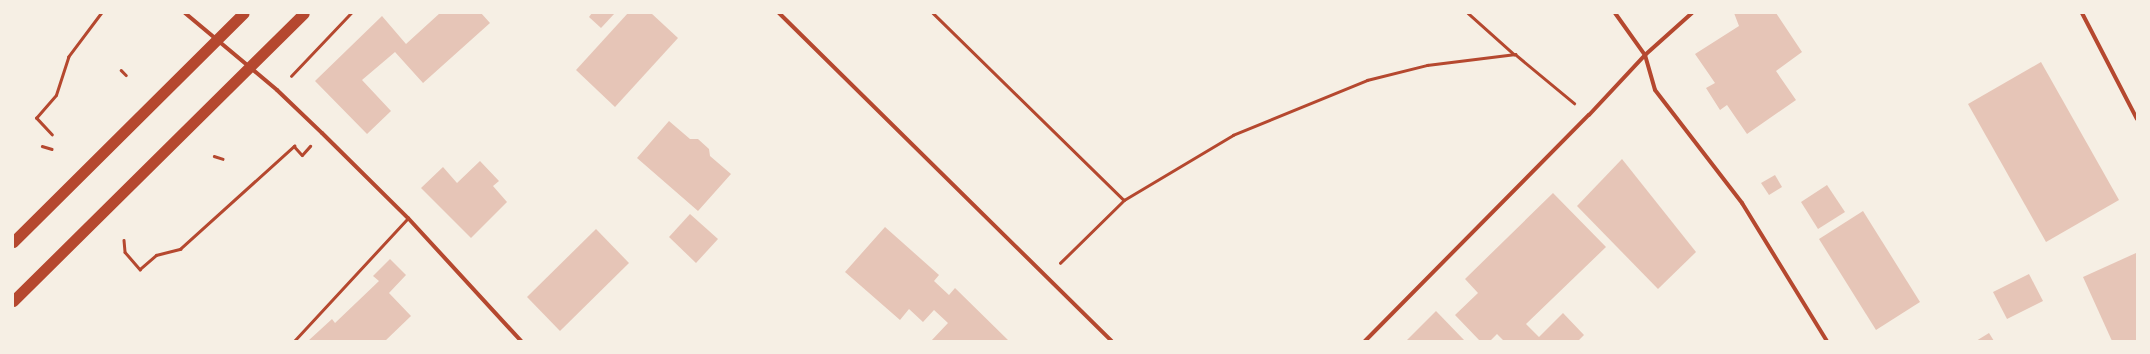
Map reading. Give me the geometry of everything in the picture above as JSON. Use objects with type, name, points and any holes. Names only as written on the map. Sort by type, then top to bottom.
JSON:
[{"type":"highway","points":[[13,242],[244,13]]},
{"type":"highway","points":[[13,301],[304,13]]},
{"type":"street","points":[[185,13],[277,90],[322,133],[408,218],[521,341]]},
{"type":"street","points":[[779,13],[1045,278],[1112,341]]},
{"type":"street","points":[[1615,13],[1645,55],[1655,90],[1742,203],[1827,341]]},
{"type":"street","points":[[1365,341],[1589,115],[1645,55],[1692,13]]},
{"type":"street","points":[[2082,13],[2137,119]]},
{"type":"lane","points":[[294,341],[408,218]]},
{"type":"path","points":[[52,135],[36,118],[56,96],[68,57],[101,13]]},
{"type":"path","points":[[277,90],[351,13]]},
{"type":"path","points":[[933,13],[1124,200]]},
{"type":"path","points":[[1468,13],[1589,115]]},
{"type":"path","points":[[1045,278],[1124,200],[1234,135],[1367,80],[1427,65],[1515,54]]},
{"type":"path","points":[[121,70],[126,75]]},
{"type":"path","points":[[124,240],[125,252],[140,269],[156,255],[180,249],[294,146],[302,155],[322,133]]},
{"type":"path","points":[[42,146],[52,149]]},
{"type":"path","points":[[214,156],[223,159]]},
{"type":"building","points":[[440,13],[481,13],[490,23],[423,83],[395,52],[362,80],[391,111],[367,134],[315,81],[382,16],[406,44]]},
{"type":"building","points":[[592,13],[615,13],[601,28],[589,17]]},
{"type":"building","points":[[628,13],[651,13],[678,38],[615,107],[576,70]]},
{"type":"building","points":[[1734,13],[1776,13],[1802,52],[1776,71],[1796,100],[1747,134],[1727,105],[1720,110],[1706,88],[1715,83],[1695,54],[1739,26]]},
{"type":"building","points":[[2041,62],[2119,200],[2046,242],[1968,104]]},
{"type":"building","points":[[669,121],[690,139],[698,139],[709,149],[710,156],[731,174],[698,211],[637,158]]},
{"type":"building","points":[[1622,159],[1696,252],[1658,289],[1577,206]]},
{"type":"building","points":[[480,161],[499,181],[493,186],[507,202],[471,238],[421,188],[443,167],[457,183]]},
{"type":"building","points":[[1775,175],[1782,187],[1769,195],[1761,183]]},
{"type":"building","points":[[1827,185],[1845,212],[1818,229],[1801,202]]},
{"type":"building","points":[[1553,193],[1606,247],[1526,324],[1539,337],[1563,313],[1584,335],[1578,341],[1504,341],[1497,334],[1490,341],[1480,341],[1455,315],[1478,293],[1465,279]]},
{"type":"building","points":[[1863,211],[1920,302],[1876,330],[1819,239]]},
{"type":"building","points":[[690,214],[718,239],[696,263],[669,237]]},
{"type":"building","points":[[885,227],[939,275],[934,281],[949,295],[955,288],[1009,341],[931,341],[948,323],[934,310],[923,322],[909,309],[900,320],[845,272]]},
{"type":"building","points":[[596,229],[629,263],[560,331],[527,297]]},
{"type":"building","points":[[2136,253],[2137,341],[2112,341],[2083,277]]},
{"type":"building","points":[[390,259],[406,275],[389,293],[411,316],[385,341],[308,341],[332,319],[335,323],[379,281],[373,276]]},
{"type":"building","points":[[2029,274],[2043,301],[2007,319],[1993,292]]},
{"type":"building","points":[[1436,311],[1465,341],[1406,341]]},
{"type":"building","points":[[1989,333],[1994,341],[1976,341]]}]
